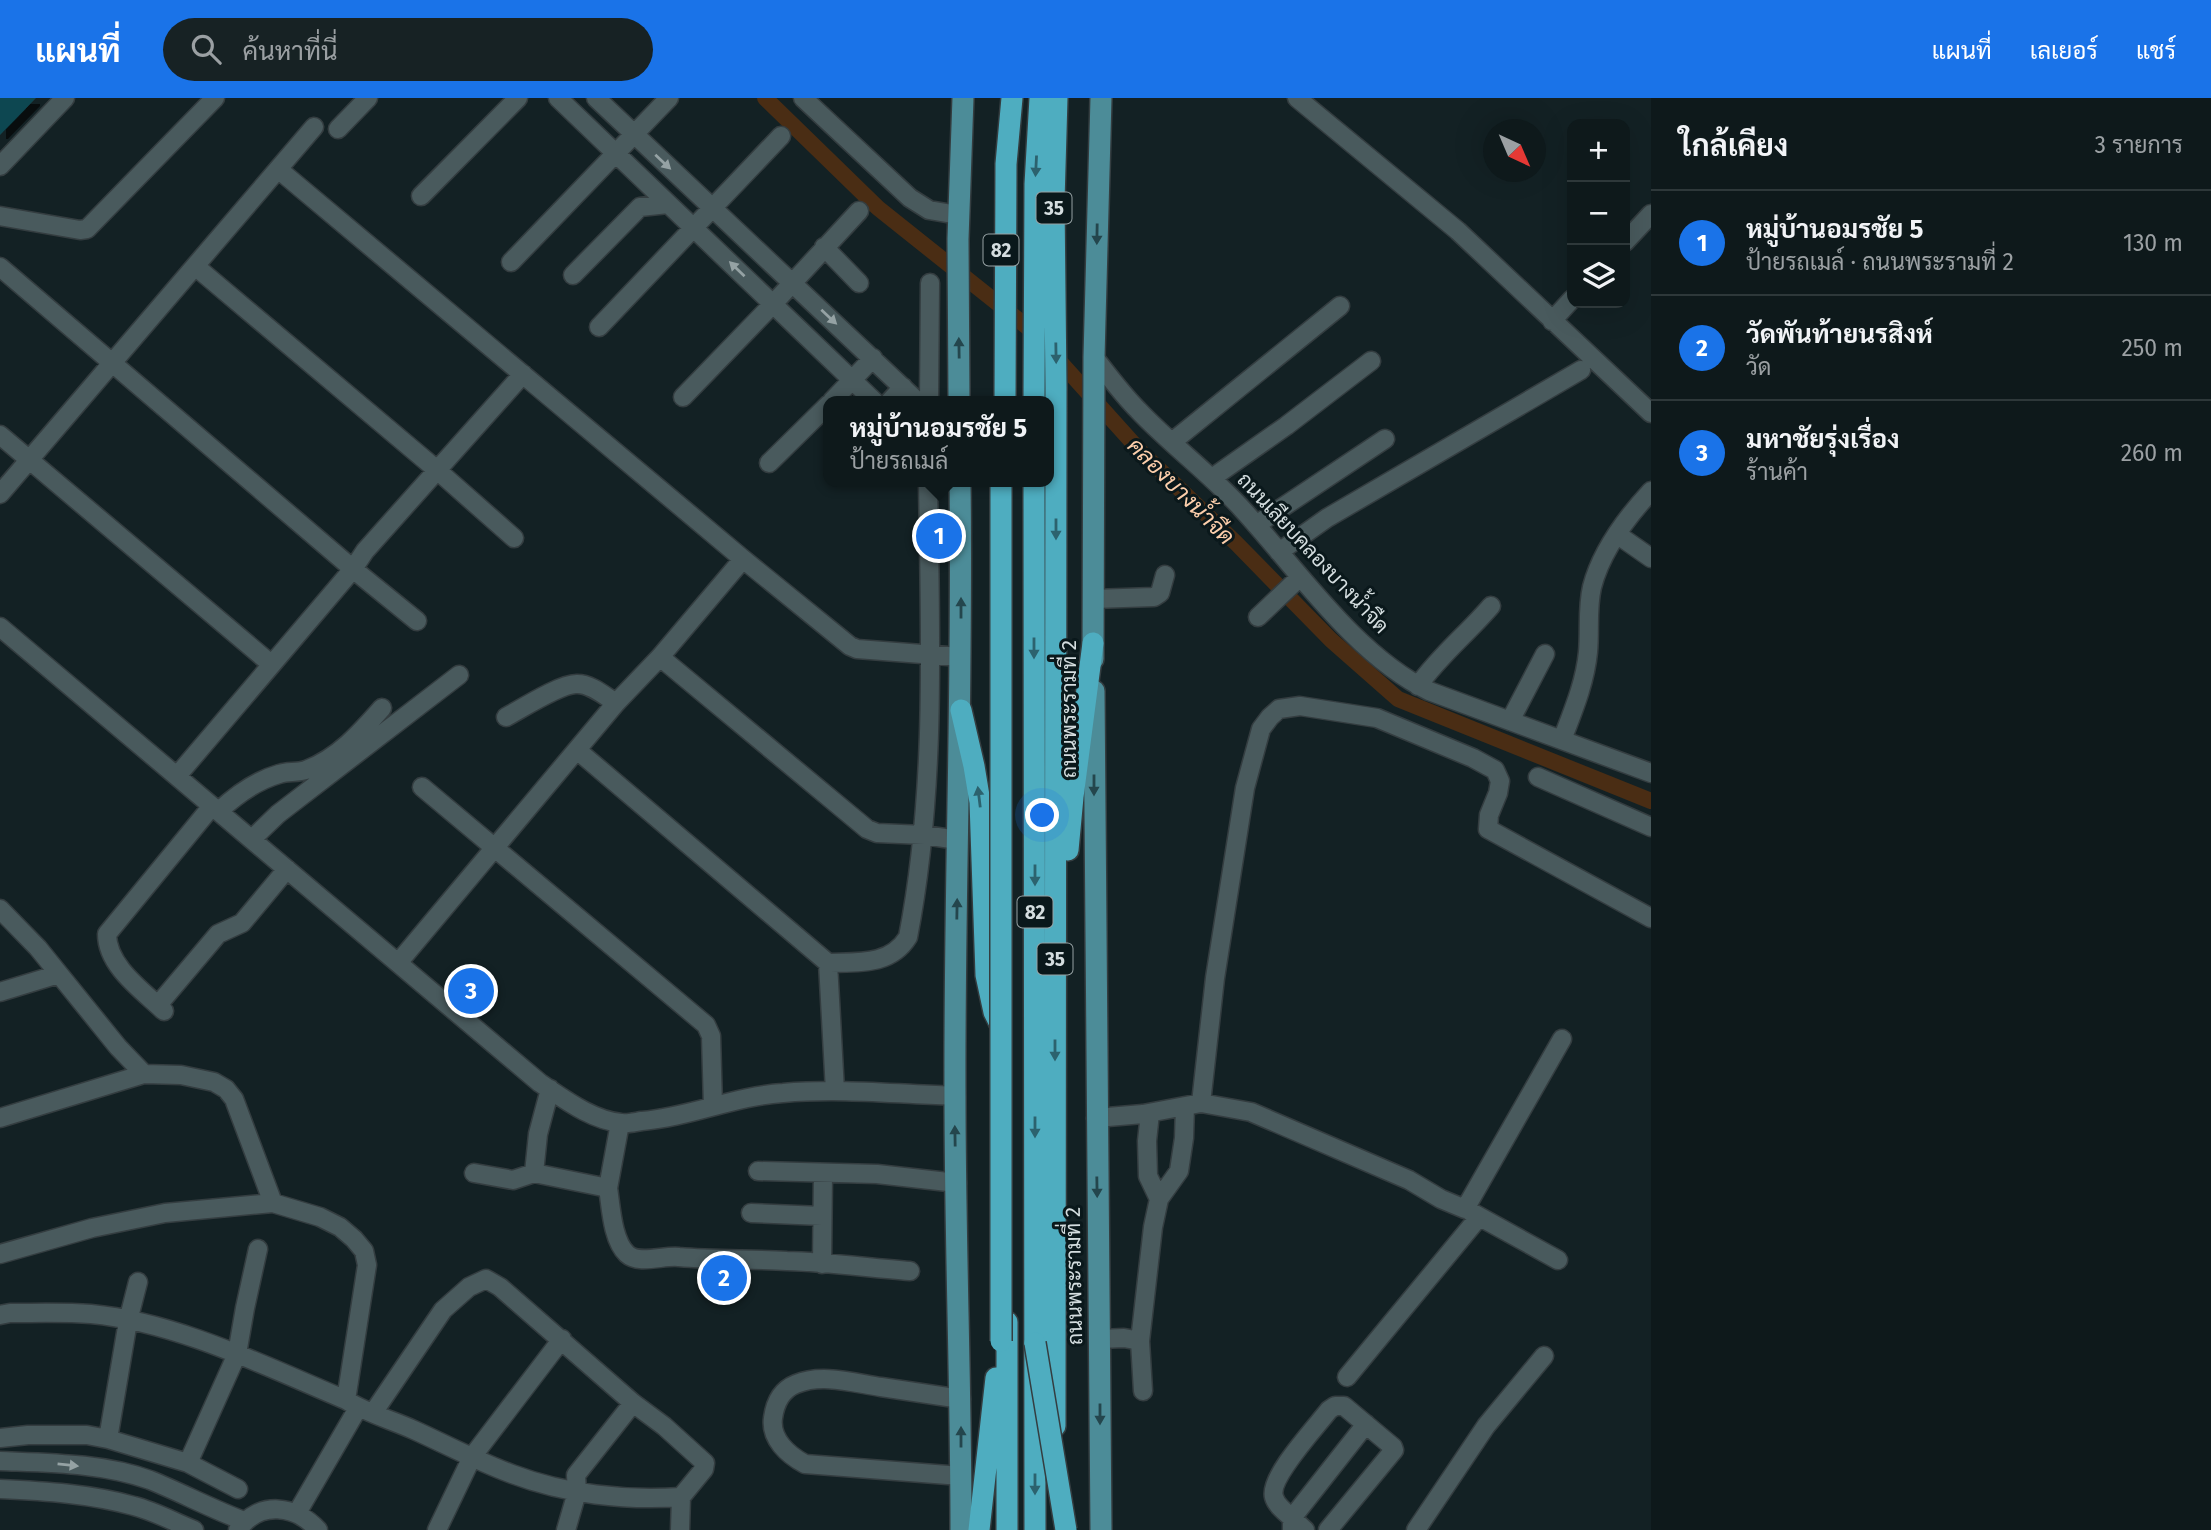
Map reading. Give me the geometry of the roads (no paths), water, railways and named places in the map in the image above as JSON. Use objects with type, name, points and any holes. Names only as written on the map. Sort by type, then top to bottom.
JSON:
[{"type":"highway","name":"35","points":[[1003,396],[1009,98]]},
{"type":"highway","name":"82","points":[[1003,396],[1001,188],[1009,98]]},
{"type":"highway","name":"82","points":[[1034,396],[1035,197],[1040,98]]},
{"type":"highway","name":"ถนนพระรามที่ 2","points":[[1055,1530],[1054,201],[1057,98]]},
{"type":"highway","name":"35","points":[[1003,487],[1008,1031],[1007,1530]]},
{"type":"highway","name":"82","points":[[1001,1530],[1003,487]]},
{"type":"highway","name":"82","points":[[1034,487],[1035,1530]]},
{"type":"highway","points":[[1055,1018],[1073,797],[1093,643]]},
{"type":"highway","points":[[961,710],[980,802],[986,975],[994,1012],[1008,1031]]},
{"type":"highway","points":[[979,1530],[1001,1341]]},
{"type":"highway","points":[[1035,1343],[1066,1530]]},
{"type":"main road","points":[[959,396],[958,215],[963,98]]},
{"type":"main road","name":"ถนนพระรามที่ 2","points":[[1100,104],[1094,365],[1093,643],[1096,1118],[1104,1528]]},
{"type":"main road","points":[[958,487],[961,710],[955,1096],[961,1530]]},
{"type":"street","points":[[0,166],[65,98]]},
{"type":"street","points":[[0,216],[87,229],[215,98]]},
{"type":"street","points":[[338,129],[368,98]]},
{"type":"street","points":[[421,196],[517,98]]},
{"type":"street","points":[[558,98],[869,396]]},
{"type":"street","points":[[596,98],[912,396]]},
{"type":"street","points":[[511,262],[669,98]]},
{"type":"street","points":[[803,98],[909,198],[929,210],[958,215]]},
{"type":"street","points":[[1297,98],[1458,231],[1651,413]]},
{"type":"street","points":[[0,494],[314,127]]},
{"type":"street","points":[[599,327],[781,136]]},
{"type":"street","points":[[278,169],[850,646],[857,649],[961,657]]},
{"type":"street","points":[[573,275],[640,207],[668,204]]},
{"type":"street","points":[[683,397],[859,211]]},
{"type":"street","points":[[1630,237],[1651,214]]},
{"type":"street","points":[[824,247],[859,284]]},
{"type":"street","points":[[195,266],[514,538]]},
{"type":"street","points":[[0,267],[417,621]]},
{"type":"street","points":[[929,396],[930,283]]},
{"type":"street","points":[[1552,321],[1567,304]]},
{"type":"street","points":[[1172,442],[1340,306]]},
{"type":"street","points":[[837,396],[873,358]]},
{"type":"street","points":[[1212,478],[1371,361]]},
{"type":"street","name":"ถนนเลียบคลองบางน้ำจืด","points":[[1094,365],[1139,412],[1212,478],[1256,525],[1279,552],[1295,582],[1388,665],[1418,686],[1651,773]]},
{"type":"street","points":[[1279,552],[1326,518],[1581,370]]},
{"type":"street","points":[[177,776],[353,569],[365,551],[523,374]]},
{"type":"street","points":[[895,396],[903,387]]},
{"type":"street","points":[[769,463],[823,410]]},
{"type":"street","points":[[0,435],[271,664]]},
{"type":"street","points":[[1256,525],[1385,439]]},
{"type":"street","points":[[577,750],[828,963],[874,962],[901,948],[908,937],[924,835],[930,653],[928,487]]},
{"type":"street","points":[[1562,740],[1583,680],[1588,653],[1591,590],[1598,568],[1618,535],[1648,501]]},
{"type":"street","points":[[1618,535],[1651,558]]},
{"type":"street","points":[[398,963],[616,703],[660,657],[743,559]]},
{"type":"street","points":[[1093,599],[1154,597],[1160,593],[1165,575]]},
{"type":"street","points":[[1258,617],[1295,582]]},
{"type":"street","points":[[1418,686],[1491,606]]},
{"type":"street","points":[[0,627],[398,963],[568,1102],[599,1117],[621,1123],[693,1113],[713,1106],[780,1093],[835,1091],[955,1096]]},
{"type":"street","points":[[1510,721],[1545,654]]},
{"type":"street","points":[[660,657],[867,829],[877,833],[958,840]]},
{"type":"street","points":[[252,839],[278,814],[460,675]]},
{"type":"street","points":[[506,717],[543,696],[576,684],[593,689],[616,703]]},
{"type":"street","points":[[1143,1391],[1140,1341],[1149,1256],[1159,1199],[1179,1171],[1193,1105],[1245,788],[1261,729],[1279,709],[1300,706],[1377,718],[1474,758],[1495,770],[1500,781],[1489,815],[1488,828],[1651,918]]},
{"type":"street","points":[[287,869],[242,923],[218,934],[161,1008],[124,973],[110,951],[107,934],[216,809],[236,794],[280,773],[303,771],[329,759],[357,737],[382,708]]},
{"type":"street","points":[[1538,777],[1651,827]]},
{"type":"street","points":[[422,787],[706,1025],[711,1036],[713,1106]]},
{"type":"street","points":[[0,909],[38,948],[118,1047],[144,1074]]},
{"type":"street","points":[[828,963],[835,1091]]},
{"type":"street","points":[[0,992],[59,974]]},
{"type":"street","points":[[1347,1377],[1472,1213],[1562,1039]]},
{"type":"street","points":[[0,1118],[144,1074],[181,1075],[214,1082],[226,1089],[234,1099],[273,1203]]},
{"type":"street","points":[[534,1174],[538,1134],[550,1089]]},
{"type":"street","points":[[1096,1118],[1150,1113],[1193,1105],[1251,1112],[1409,1180],[1558,1260]]},
{"type":"street","points":[[1150,1113],[1147,1141],[1148,1176],[1159,1199]]},
{"type":"street","points":[[621,1123],[608,1188],[614,1229],[624,1252],[630,1256],[636,1259],[674,1256],[910,1271]]},
{"type":"street","points":[[758,1171],[877,1174],[957,1183]]},
{"type":"street","points":[[822,1172],[822,1264]]},
{"type":"street","points":[[474,1173],[513,1180],[534,1174],[608,1188]]},
{"type":"street","points":[[0,1254],[92,1228],[165,1213],[273,1203],[320,1217],[340,1227],[364,1251],[367,1265],[359,1311],[359,1407]]},
{"type":"street","points":[[751,1213],[822,1216]]},
{"type":"street","points":[[188,1463],[237,1354],[258,1249]]},
{"type":"street","points":[[297,1513],[359,1407],[443,1310],[469,1287],[486,1279],[500,1287],[562,1339],[705,1463],[704,1469],[681,1497],[680,1530]]},
{"type":"street","points":[[108,1440],[128,1321],[138,1282]]},
{"type":"street","points":[[0,1315],[92,1314],[180,1334],[237,1354],[513,1475],[577,1492],[656,1499],[681,1497]]},
{"type":"street","points":[[1100,1339],[1124,1338],[1140,1341]]},
{"type":"street","points":[[438,1530],[471,1457],[562,1339]]},
{"type":"street","points":[[1416,1530],[1486,1426],[1544,1356]]},
{"type":"street","points":[[961,1399],[824,1379],[793,1385],[780,1395],[772,1423],[783,1448],[805,1464],[961,1476]]},
{"type":"street","points":[[566,1530],[577,1492],[576,1475],[633,1403]]},
{"type":"street","points":[[1328,1530],[1394,1453],[1393,1447],[1366,1424],[1343,1406],[1335,1406],[1329,1410],[1284,1467],[1275,1486],[1275,1500],[1296,1526],[1366,1424]]},
{"type":"street","points":[[0,1438],[87,1435],[188,1463],[238,1489]]},
{"type":"street","points":[[0,1461],[109,1469],[149,1480],[241,1526],[260,1512],[279,1509],[297,1513],[309,1520],[318,1530]]},
{"type":"street","points":[[0,1489],[103,1499],[136,1506],[194,1530]]},
{"type":"waterway","name":"คลองบางน้ำจืด","points":[[765,98],[878,208],[1038,338]]},
{"type":"waterway","name":"คลองบางน้ำจืด","points":[[1053,354],[1141,452],[1236,543],[1331,640],[1398,699],[1651,801]]},
{"type":"place","name":"หมู่บ้านอมรชัย 5","points":[[939,536]]},
{"type":"place","name":"มหาชัยรุ่งเรื่อง","points":[[471,991]]},
{"type":"place","name":"วัดพันท้ายนรสิงห์","points":[[724,1278]]}]
